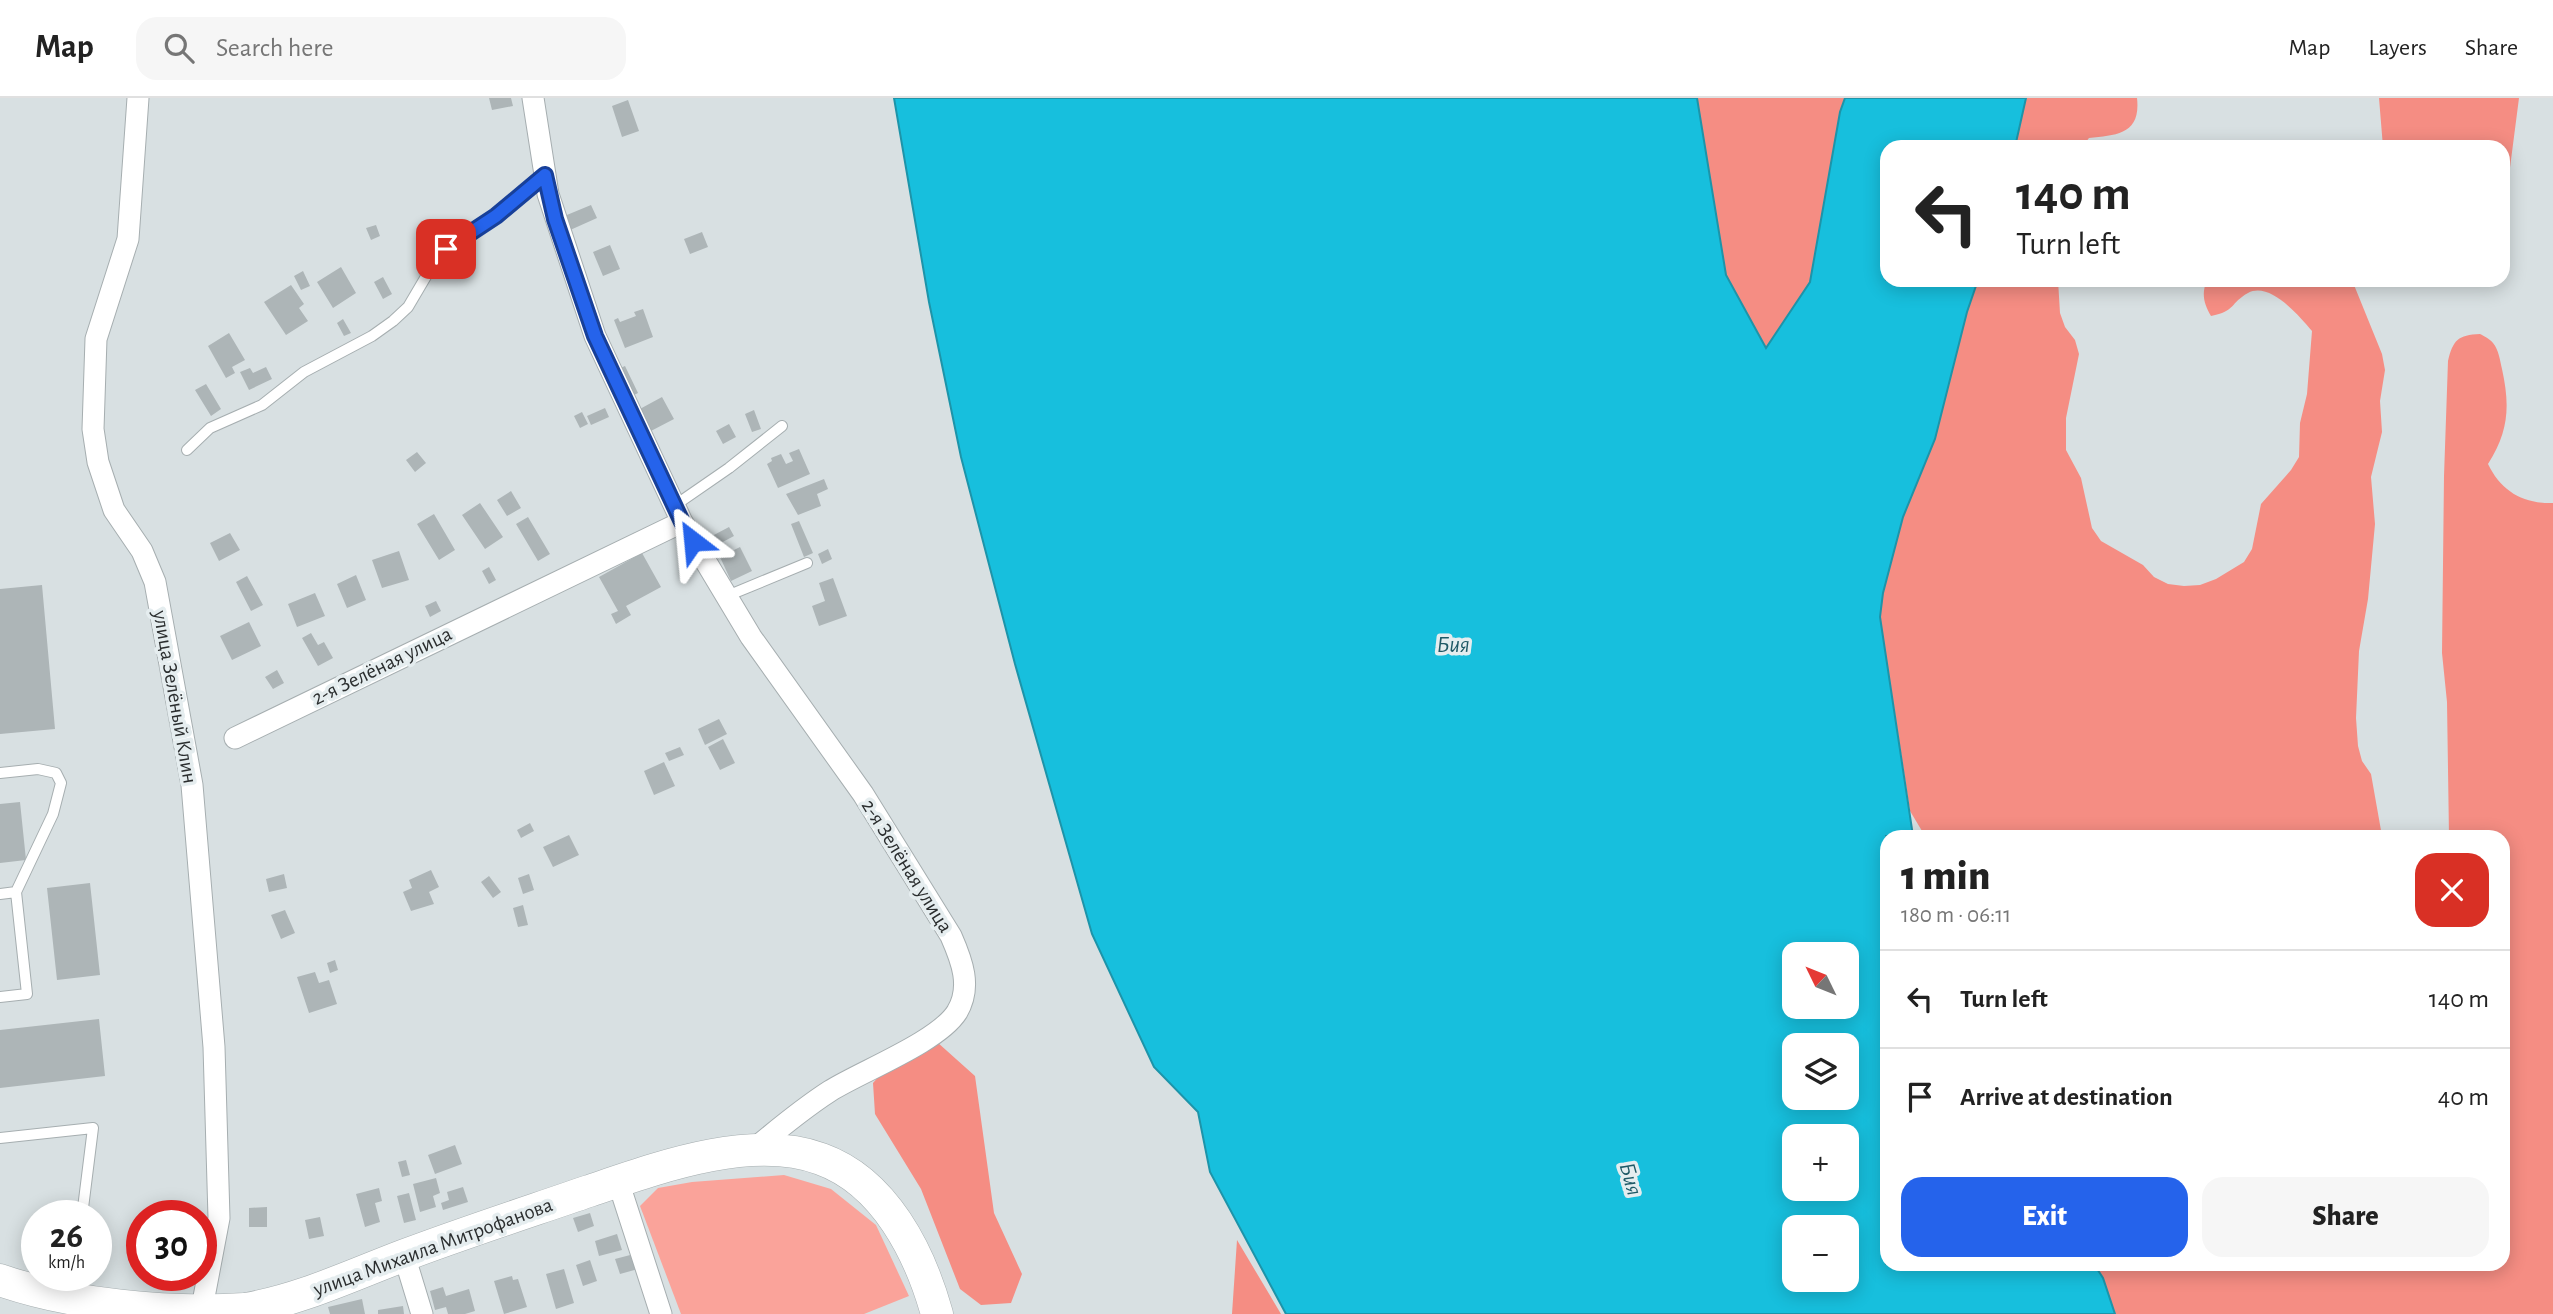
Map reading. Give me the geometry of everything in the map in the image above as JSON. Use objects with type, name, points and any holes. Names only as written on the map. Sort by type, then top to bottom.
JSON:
[{"type":"main road","name":"улица Михаила Митрофанова","points":[[81,1291],[137,1312],[248,1312],[618,1181],[709,1157],[753,1150],[791,1152],[820,1158],[844,1170],[871,1191],[893,1215],[931,1293],[937,1314]]},
{"type":"main road","name":"улица Михаила Митрофанова","points":[[0,1280],[21,1282]]},
{"type":"street","name":"улица Зелёный Клин","points":[[138,98],[128,239],[98,327],[93,354],[93,429],[98,462],[114,510],[142,551],[155,582],[192,785],[214,1047],[219,1218],[201,1313]]},
{"type":"street","name":"2-я Зелёная улица","points":[[533,98],[555,219],[595,336],[678,514],[751,637],[863,794],[951,936],[961,958],[966,984],[963,999],[956,1014],[945,1026],[927,1040],[829,1091],[753,1150]]},
{"type":"street","name":"2-я Зелёная улица","points":[[235,738],[678,514]]},
{"type":"street","points":[[618,1181],[661,1314]]},
{"type":"street","points":[[404,1255],[422,1314]]},
{"type":"lane","points":[[187,450],[210,428],[262,405],[304,372],[372,336],[393,321],[408,307],[431,268],[446,249],[496,216],[545,175]]},
{"type":"lane","points":[[678,514],[729,468],[782,426]]},
{"type":"lane","points":[[727,596],[807,563]]},
{"type":"lane","points":[[0,773],[38,769],[56,773],[61,783],[53,814],[16,892],[27,994],[0,997]]},
{"type":"lane","points":[[0,894],[16,892]]},
{"type":"lane","points":[[0,1138],[93,1128],[84,1200]]},
{"type":"shaded area","points":[[1697,98],[1845,98],[1840,112],[1810,282],[1766,348],[1726,276]]},
{"type":"shaded area","points":[[2026,98],[2137,98],[2135,119],[2131,126],[2118,134],[2087,140],[2017,140]]},
{"type":"shaded area","points":[[2379,98],[2519,98],[2510,168],[2510,140],[2382,140]]},
{"type":"shaded area","points":[[1976,287],[2058,287],[2060,313],[2065,327],[2075,340],[2079,354],[2066,418],[2066,450],[2081,478],[2092,528],[2101,541],[2143,565],[2154,577],[2168,584],[2200,585],[2244,562],[2252,549],[2261,504],[2299,457],[2300,423],[2307,394],[2312,331],[2283,302],[2265,292],[2248,293],[2229,309],[2211,316],[2204,299],[2205,287],[2355,287],[2382,354],[2385,370],[2380,401],[2382,432],[2371,477],[2375,524],[2368,599],[2359,651],[2356,718],[2358,746],[2362,761],[2371,774],[2381,830],[1921,830],[1910,811],[1880,617],[1883,593],[1903,517],[1935,439]]},
{"type":"shaded area","points":[[2480,334],[2490,340],[2497,349],[2502,369],[2506,418],[2500,440],[2488,464],[2499,482],[2514,494],[2532,501],[2553,503],[2553,1314],[2115,1314],[2098,1271],[2510,1271],[2510,830],[2449,830],[2447,702],[2442,653],[2444,476],[2448,361],[2455,343],[2466,336]]},
{"type":"shaded area","points":[[937,1042],[975,1076],[994,1213],[1022,1274],[1011,1303],[981,1305],[960,1289],[921,1189],[875,1114],[873,1083],[901,1051]]},
{"type":"shaded area","points":[[784,1175],[831,1189],[876,1225],[909,1296],[864,1314],[681,1314],[640,1206],[658,1188],[692,1182]]},
{"type":"shaded area","points":[[1237,1240],[1281,1314],[1232,1314]]},
{"type":"water","name":"Бия","points":[[894,98],[1697,98],[1726,275],[1766,348],[1810,282],[1840,112],[1845,98],[2026,98],[2017,140],[1880,140],[1880,287],[1976,287],[1935,439],[1903,517],[1883,593],[1880,617],[1912,830],[1880,830],[1880,1271],[2098,1271],[2115,1314],[1286,1314],[1210,1172],[1198,1112],[1154,1067],[1092,934],[1015,664],[961,457],[929,302]]},
{"type":"building","points":[[489,98],[511,98],[513,106],[492,110]]},
{"type":"building","points":[[628,100],[639,131],[622,137],[612,106]]},
{"type":"building","points":[[591,205],[597,218],[568,231],[562,217]]},
{"type":"building","points":[[376,225],[380,236],[371,240],[366,228]]},
{"type":"building","points":[[702,232],[708,247],[690,254],[684,239]]},
{"type":"building","points":[[610,245],[620,269],[603,276],[593,252]]},
{"type":"building","points":[[341,267],[356,293],[333,308],[317,282]]},
{"type":"building","points":[[303,271],[310,286],[301,290],[294,276]]},
{"type":"building","points":[[383,277],[392,294],[383,299],[374,282]]},
{"type":"building","points":[[291,285],[304,304],[299,308],[308,321],[286,335],[264,302]]},
{"type":"building","points":[[643,309],[653,337],[625,348],[614,320],[618,318],[620,322],[636,316],[634,312]]},
{"type":"building","points":[[343,319],[351,333],[344,336],[337,323]]},
{"type":"building","points":[[229,333],[245,360],[232,367],[235,373],[226,378],[208,346]]},
{"type":"building","points":[[625,366],[638,393],[628,398],[618,369]]},
{"type":"building","points":[[266,367],[272,379],[249,390],[240,372],[250,368],[253,373]]},
{"type":"building","points":[[206,384],[221,409],[211,416],[195,390]]},
{"type":"building","points":[[662,397],[674,419],[649,432],[638,410]]},
{"type":"building","points":[[605,408],[609,417],[591,425],[587,416]]},
{"type":"building","points":[[754,410],[761,429],[752,432],[745,414]]},
{"type":"building","points":[[582,412],[588,424],[580,428],[574,416]]},
{"type":"building","points":[[729,424],[736,437],[723,444],[716,431]]},
{"type":"building","points":[[799,449],[810,474],[778,488],[767,464],[772,461],[771,458],[781,454],[786,464],[793,461],[789,453]]},
{"type":"building","points":[[417,452],[426,463],[415,472],[406,460]]},
{"type":"building","points":[[824,479],[828,489],[817,494],[821,506],[798,515],[786,494]]},
{"type":"building","points":[[511,491],[521,508],[507,516],[497,500]]},
{"type":"building","points":[[480,503],[503,537],[485,549],[462,515]]},
{"type":"building","points":[[434,514],[455,550],[439,560],[417,524]]},
{"type":"building","points":[[528,517],[550,554],[538,561],[516,524]]},
{"type":"building","points":[[799,521],[813,553],[804,557],[791,524]]},
{"type":"building","points":[[729,527],[734,536],[717,545],[712,536]]},
{"type":"building","points":[[230,533],[240,550],[219,561],[210,543]]},
{"type":"building","points":[[740,547],[752,571],[731,581],[720,557]]},
{"type":"building","points":[[828,549],[832,559],[822,564],[818,554]]},
{"type":"building","points":[[399,551],[409,580],[382,588],[372,560]]},
{"type":"building","points":[[642,553],[661,587],[626,606],[631,615],[616,624],[611,614],[618,611],[599,577]]},
{"type":"building","points":[[489,567],[496,580],[489,584],[482,571]]},
{"type":"building","points":[[356,575],[366,600],[347,608],[337,584]]},
{"type":"building","points":[[247,576],[263,605],[251,611],[236,582]]},
{"type":"building","points":[[833,578],[847,616],[819,626],[812,606],[825,601],[819,583]]},
{"type":"building","points":[[42,585],[55,729],[0,734],[0,589]]},
{"type":"building","points":[[315,593],[325,616],[297,627],[288,604]]},
{"type":"building","points":[[436,601],[441,611],[430,617],[425,606]]},
{"type":"building","points":[[249,622],[261,646],[232,660],[220,636]]},
{"type":"building","points":[[311,633],[318,645],[324,642],[333,658],[318,666],[302,638]]},
{"type":"building","points":[[277,670],[284,683],[273,689],[265,677]]},
{"type":"building","points":[[719,719],[727,734],[705,745],[698,729]]},
{"type":"building","points":[[723,739],[735,763],[720,770],[708,747]]},
{"type":"building","points":[[680,747],[684,755],[669,761],[665,753]]},
{"type":"building","points":[[664,762],[675,786],[654,795],[644,771]]},
{"type":"building","points":[[20,802],[26,860],[0,863],[0,804]]},
{"type":"building","points":[[530,823],[534,831],[521,838],[517,830]]},
{"type":"building","points":[[569,835],[579,855],[553,867],[543,847]]},
{"type":"building","points":[[431,870],[439,887],[429,892],[434,904],[411,911],[403,892],[412,888],[409,880]]},
{"type":"building","points":[[284,874],[287,888],[269,892],[266,879]]},
{"type":"building","points":[[529,874],[534,890],[523,894],[518,878]]},
{"type":"building","points":[[489,876],[501,892],[493,898],[481,882]]},
{"type":"building","points":[[90,883],[100,975],[57,980],[47,888]]},
{"type":"building","points":[[523,905],[528,925],[518,927],[513,908]]},
{"type":"building","points":[[285,910],[295,933],[281,939],[271,915]]},
{"type":"building","points":[[335,960],[338,970],[330,973],[327,963]]},
{"type":"building","points":[[315,972],[319,983],[329,980],[337,1004],[309,1013],[297,977]]},
{"type":"building","points":[[99,1019],[105,1076],[0,1088],[0,1030]]},
{"type":"building","points":[[455,1145],[462,1164],[435,1174],[428,1155]]},
{"type":"building","points":[[406,1160],[410,1175],[402,1177],[398,1162]]},
{"type":"building","points":[[436,1178],[440,1193],[433,1196],[436,1207],[420,1212],[413,1184]]},
{"type":"building","points":[[463,1187],[468,1202],[443,1210],[441,1203],[449,1200],[447,1192]]},
{"type":"building","points":[[379,1188],[382,1201],[375,1203],[380,1222],[365,1227],[356,1194]]},
{"type":"building","points":[[409,1193],[416,1220],[404,1223],[397,1196]]},
{"type":"building","points":[[267,1207],[267,1227],[249,1227],[249,1208]]},
{"type":"building","points":[[590,1213],[594,1226],[578,1232],[573,1218]]},
{"type":"building","points":[[320,1217],[324,1236],[309,1239],[305,1220]]},
{"type":"building","points":[[617,1234],[622,1250],[599,1256],[595,1241]]},
{"type":"building","points":[[634,1254],[638,1269],[620,1274],[615,1259]]},
{"type":"building","points":[[590,1260],[597,1281],[583,1286],[576,1265]]},
{"type":"building","points":[[564,1269],[574,1303],[556,1309],[546,1274]]},
{"type":"building","points":[[512,1276],[513,1280],[518,1279],[527,1307],[504,1314],[494,1281]]},
{"type":"building","points":[[443,1287],[446,1296],[469,1289],[475,1311],[448,1314],[446,1307],[435,1310],[430,1291]]},
{"type":"building","points":[[362,1299],[365,1314],[330,1314],[328,1307]]},
{"type":"building","points":[[403,1306],[404,1314],[378,1314],[378,1310]]},
{"type":"route","points":[[446,249],[496,216],[545,175],[555,219],[595,336],[693,541]]}]
